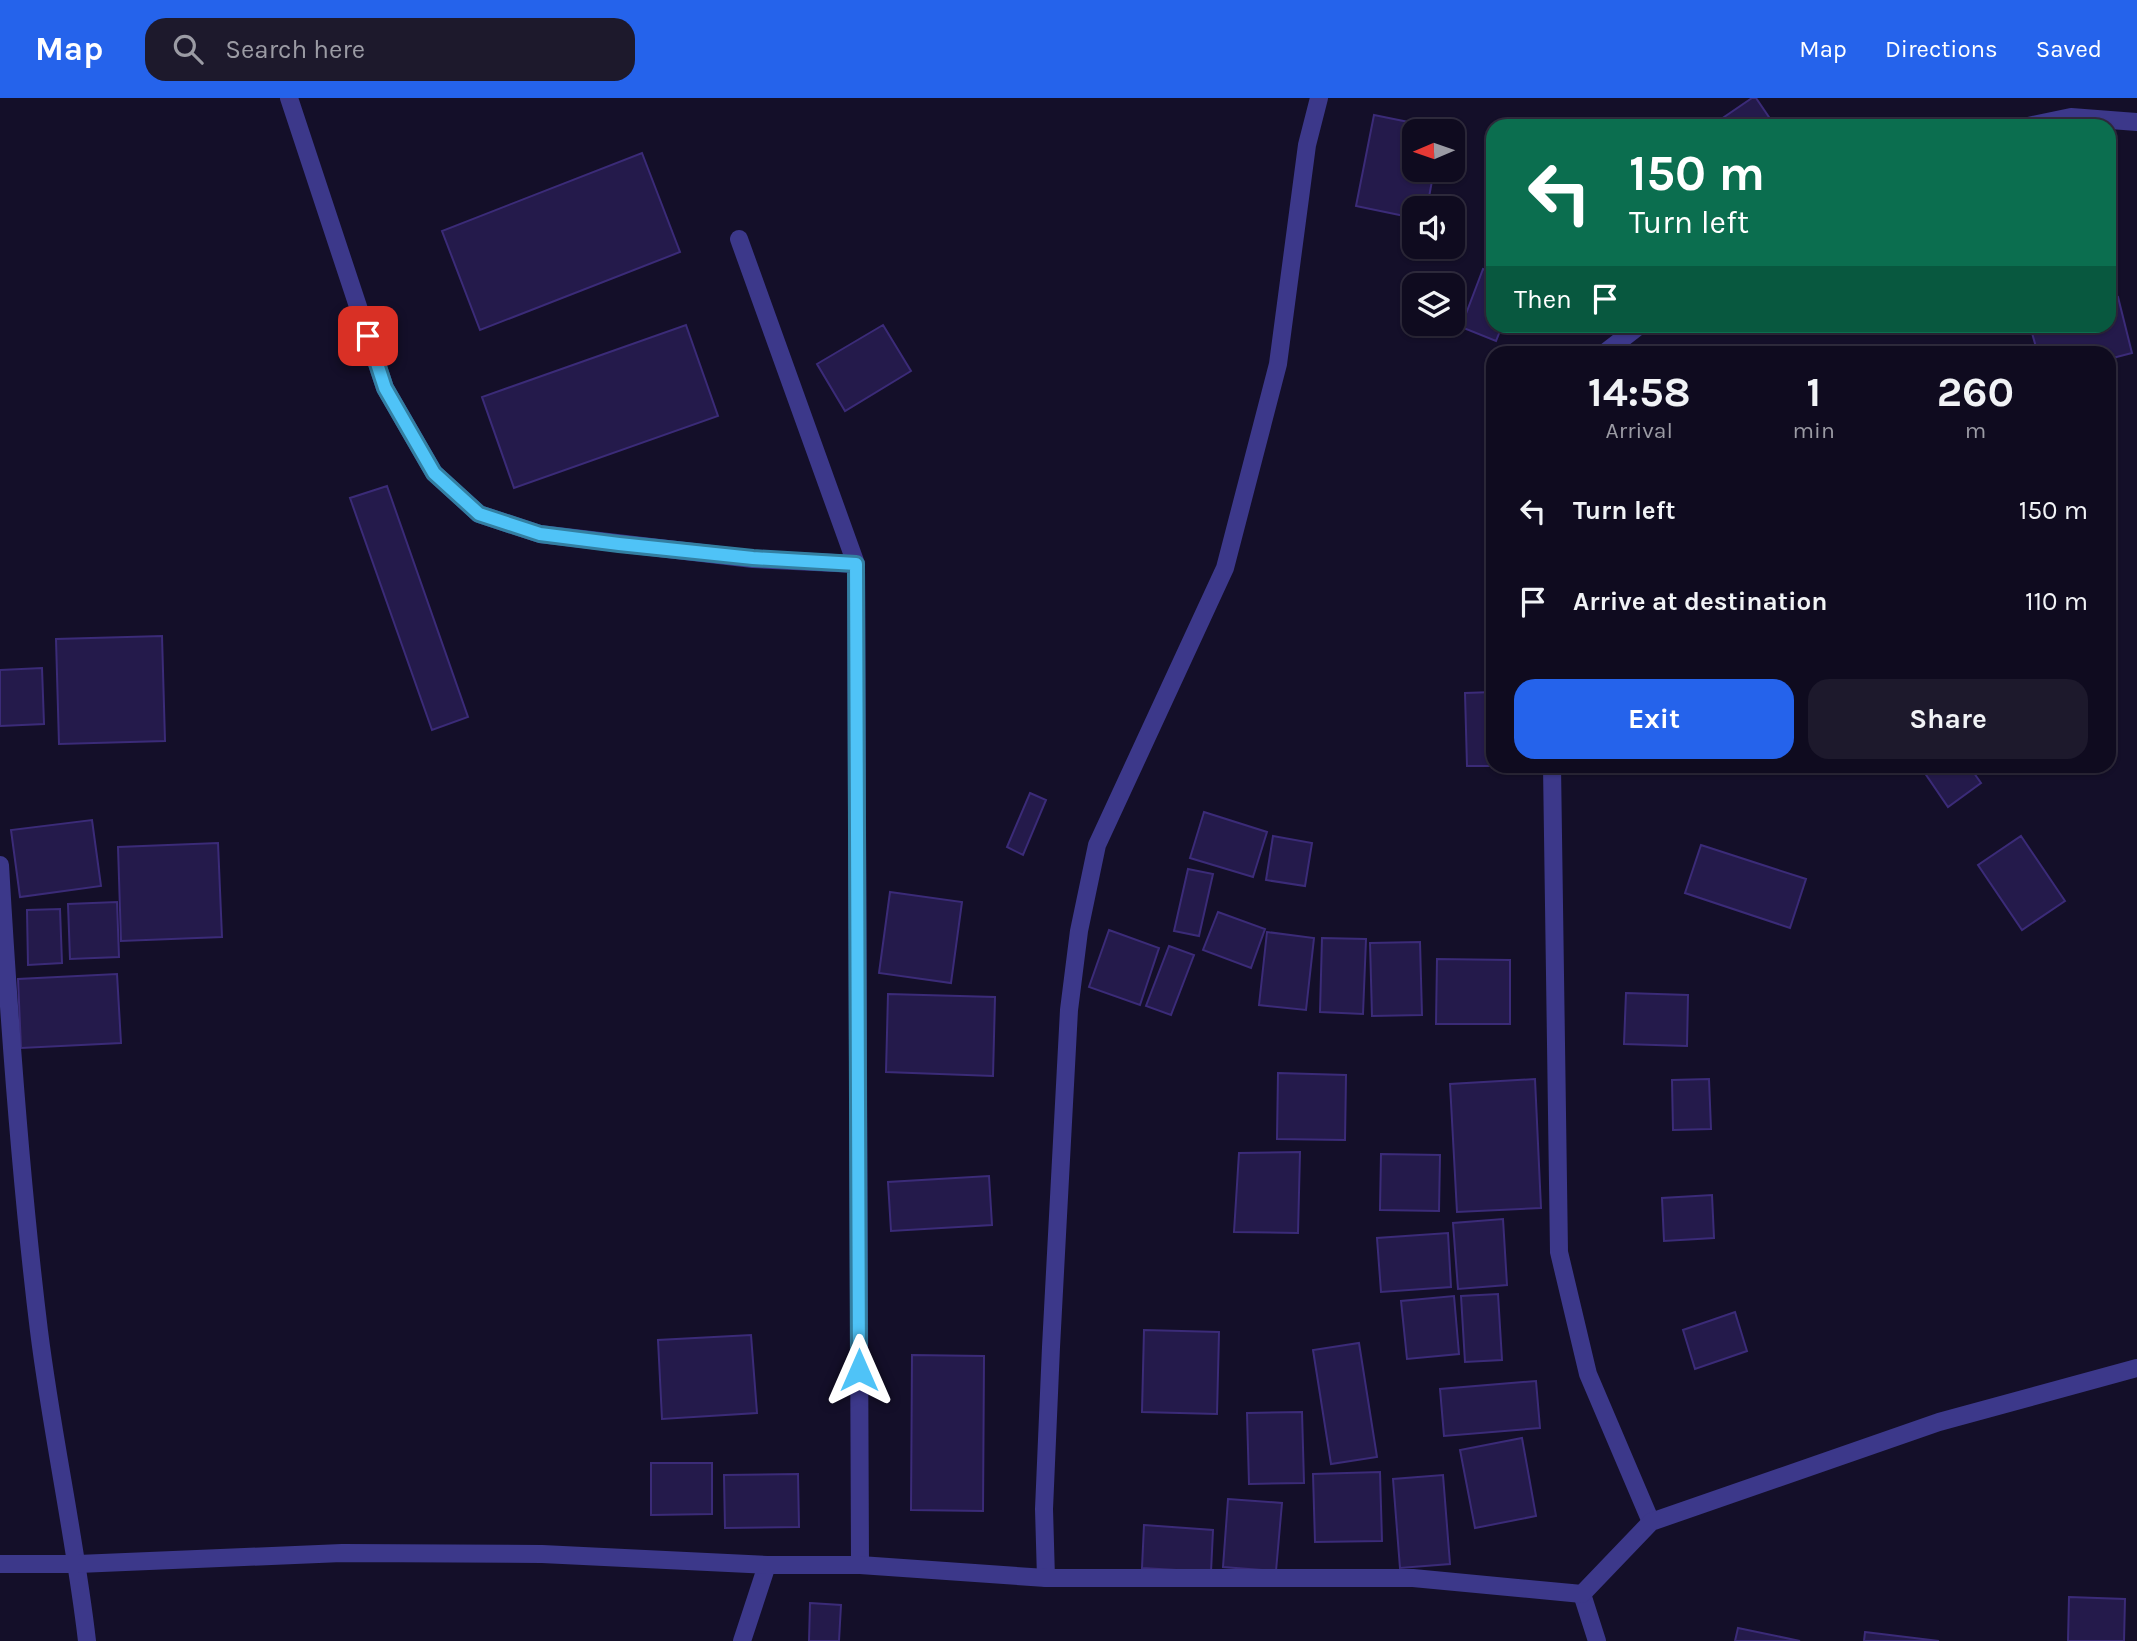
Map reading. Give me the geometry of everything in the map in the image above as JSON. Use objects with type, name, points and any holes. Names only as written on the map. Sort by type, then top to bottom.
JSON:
[{"type":"street","points":[[289,98],[385,388],[434,473],[479,514],[540,534],[753,558],[856,564]]},
{"type":"street","points":[[1046,1578],[1044,1509],[1051,1348],[1069,1010],[1079,931],[1097,845],[1225,568],[1278,364],[1307,145],[1319,98]]},
{"type":"street","points":[[2061,119],[2097,119]]},
{"type":"street","points":[[2116,120],[2137,122]]},
{"type":"street","points":[[739,239],[856,564],[859,1565]]},
{"type":"street","points":[[1613,346],[1630,333]]},
{"type":"street","points":[[1552,773],[1559,1252],[1588,1374],[1651,1522]]},
{"type":"street","points":[[0,865],[17,1116],[38,1320],[78,1564],[87,1641]]},
{"type":"street","points":[[1582,1594],[1651,1522],[1939,1422],[2137,1368]]},
{"type":"street","points":[[0,1564],[78,1564],[369,1553],[542,1553],[767,1565],[859,1565],[1046,1578],[1413,1578],[1582,1594]]},
{"type":"street","points":[[742,1641],[767,1565]]},
{"type":"street","points":[[1582,1594],[1597,1641]]},
{"type":"building","points":[[1756,98],[1770,119],[1721,119]]},
{"type":"building","points":[[1374,115],[1402,121],[1402,182],[1432,182],[1429,196],[1402,196],[1402,216],[1356,206]]},
{"type":"building","points":[[642,153],[680,252],[480,330],[442,231]]},
{"type":"building","points":[[1483,269],[1486,270],[1486,333],[1499,333],[1496,341],[1465,329],[1465,316]]},
{"type":"building","points":[[2118,297],[2132,353],[2116,357],[2116,346],[2036,346],[2032,333],[2116,333]]},
{"type":"building","points":[[686,325],[718,416],[514,488],[482,397]]},
{"type":"building","points":[[883,325],[911,371],[845,411],[817,364]]},
{"type":"building","points":[[387,486],[468,717],[432,730],[350,498]]},
{"type":"building","points":[[162,636],[165,741],[59,744],[56,639]]},
{"type":"building","points":[[42,668],[44,724],[0,726],[0,670]]},
{"type":"building","points":[[1486,692],[1486,766],[1467,766],[1465,693]]},
{"type":"building","points":[[1925,773],[1974,773],[1981,783],[1948,807]]},
{"type":"building","points":[[1030,793],[1046,800],[1023,855],[1007,847]]},
{"type":"building","points":[[1204,812],[1267,832],[1253,877],[1190,858]]},
{"type":"building","points":[[92,820],[101,886],[20,897],[11,830]]},
{"type":"building","points":[[1273,836],[1312,843],[1305,886],[1266,880]]},
{"type":"building","points":[[2021,836],[2065,901],[2022,930],[1978,865]]},
{"type":"building","points":[[218,843],[222,937],[121,941],[118,847]]},
{"type":"building","points":[[1701,845],[1806,879],[1790,928],[1685,893]]},
{"type":"building","points":[[1188,869],[1213,874],[1199,936],[1174,931]]},
{"type":"building","points":[[890,892],[962,902],[951,983],[879,973]]},
{"type":"building","points":[[117,902],[119,957],[70,959],[68,904]]},
{"type":"building","points":[[60,909],[62,963],[28,965],[27,910]]},
{"type":"building","points":[[1218,912],[1265,929],[1251,968],[1203,950]]},
{"type":"building","points":[[1109,930],[1159,948],[1140,1005],[1089,987]]},
{"type":"building","points":[[1267,932],[1314,938],[1306,1010],[1259,1005]]},
{"type":"building","points":[[1322,938],[1366,939],[1363,1014],[1320,1012]]},
{"type":"building","points":[[1420,942],[1422,1015],[1372,1016],[1370,943]]},
{"type":"building","points":[[1169,946],[1194,955],[1171,1015],[1146,1006]]},
{"type":"building","points":[[1437,959],[1510,960],[1510,1024],[1436,1024]]},
{"type":"building","points":[[117,974],[121,1043],[21,1048],[18,979]]},
{"type":"building","points":[[1626,993],[1688,995],[1687,1046],[1624,1044]]},
{"type":"building","points":[[888,994],[995,997],[993,1076],[886,1072]]},
{"type":"building","points":[[1278,1073],[1346,1075],[1345,1140],[1277,1139]]},
{"type":"building","points":[[1535,1079],[1541,1208],[1457,1212],[1450,1084]]},
{"type":"building","points":[[1709,1079],[1711,1129],[1673,1130],[1672,1080]]},
{"type":"building","points":[[1300,1152],[1298,1233],[1234,1232],[1239,1153]]},
{"type":"building","points":[[1381,1154],[1440,1155],[1439,1211],[1380,1210]]},
{"type":"building","points":[[989,1176],[992,1225],[891,1231],[888,1182]]},
{"type":"building","points":[[1712,1195],[1714,1238],[1664,1241],[1662,1198]]},
{"type":"building","points":[[1503,1219],[1507,1285],[1458,1289],[1453,1223]]},
{"type":"building","points":[[1448,1233],[1451,1287],[1381,1292],[1377,1238]]},
{"type":"building","points":[[1498,1294],[1502,1360],[1465,1362],[1461,1296]]},
{"type":"building","points":[[1454,1296],[1459,1354],[1407,1359],[1401,1301]]},
{"type":"building","points":[[1735,1312],[1747,1351],[1695,1369],[1683,1330]]},
{"type":"building","points":[[1144,1330],[1219,1332],[1217,1414],[1142,1412]]},
{"type":"building","points":[[751,1335],[757,1413],[662,1419],[658,1340]]},
{"type":"building","points":[[1359,1343],[1377,1457],[1331,1464],[1313,1350]]},
{"type":"building","points":[[912,1355],[984,1356],[983,1511],[911,1510]]},
{"type":"building","points":[[1536,1381],[1540,1428],[1444,1436],[1440,1389]]},
{"type":"building","points":[[1302,1412],[1304,1483],[1249,1484],[1247,1413]]},
{"type":"building","points":[[1522,1438],[1536,1516],[1475,1528],[1460,1450]]},
{"type":"building","points":[[651,1463],[712,1463],[712,1514],[651,1515]]},
{"type":"building","points":[[1380,1472],[1382,1541],[1315,1542],[1313,1474]]},
{"type":"building","points":[[798,1474],[799,1527],[725,1528],[724,1475]]},
{"type":"building","points":[[1443,1475],[1450,1564],[1400,1568],[1393,1479]]},
{"type":"building","points":[[1228,1499],[1282,1503],[1276,1571],[1223,1567]]},
{"type":"building","points":[[1144,1525],[1213,1530],[1211,1572],[1142,1568]]},
{"type":"building","points":[[2069,1597],[2125,1599],[2124,1641],[2068,1641]]},
{"type":"building","points":[[810,1603],[841,1605],[839,1641],[809,1641]]},
{"type":"building","points":[[1738,1628],[1800,1641],[1735,1641]]},
{"type":"building","points":[[1865,1632],[1939,1641],[1864,1641]]},
{"type":"route","points":[[368,336],[385,388],[434,473],[479,514],[540,534],[753,558],[856,564],[859,1370]]}]
